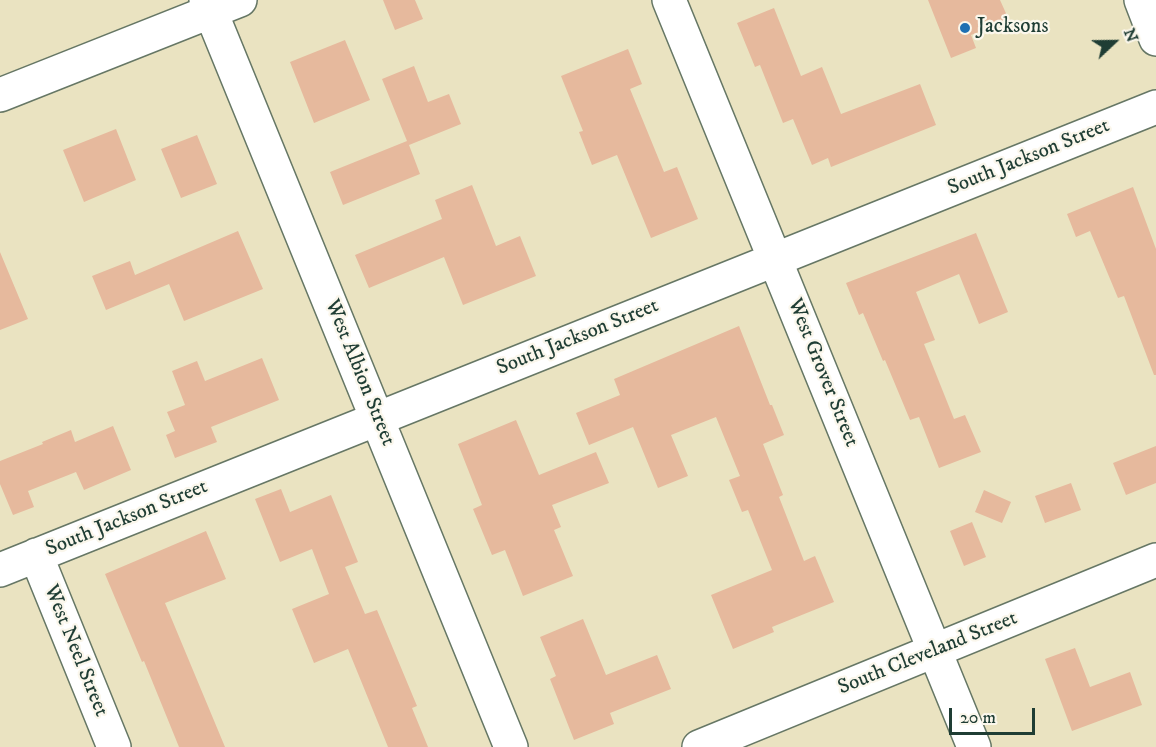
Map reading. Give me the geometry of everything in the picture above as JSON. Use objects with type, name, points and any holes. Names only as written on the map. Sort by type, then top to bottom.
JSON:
[{"type":"street","name":"West Grover Street","points":[[669,0],[974,747]]},
{"type":"street","points":[[1141,0],[1156,39]]},
{"type":"street","points":[[0,95],[219,4]]},
{"type":"street","name":"West Albion Street","points":[[219,4],[377,419],[511,747]]},
{"type":"street","name":"South Jackson Street","points":[[0,570],[1156,107]]},
{"type":"street","name":"West Neel Street","points":[[36,555],[114,747]]},
{"type":"street","name":"South Cleveland Street","points":[[699,747],[1156,560]]},
{"type":"building","points":[[383,0],[415,0],[423,19],[395,30]]},
{"type":"building","name":"Jacksons","points":[[928,0],[1000,0],[1009,20],[971,35],[976,48],[951,58]]},
{"type":"building","points":[[774,8],[801,76],[822,67],[841,114],[920,84],[936,125],[831,167],[828,158],[812,165],[793,119],[783,123],[760,65],[755,67],[737,23]]},
{"type":"building","points":[[345,40],[370,100],[314,123],[290,62]]},
{"type":"building","points":[[628,49],[642,84],[630,89],[664,172],[677,167],[698,219],[651,238],[617,155],[592,165],[579,132],[583,131],[561,76]]},
{"type":"building","points":[[414,66],[428,102],[449,94],[461,124],[409,145],[420,174],[343,205],[330,172],[407,141],[382,79]]},
{"type":"building","points":[[116,129],[136,180],[84,202],[63,150]]},
{"type":"building","points":[[197,135],[217,184],[181,198],[161,149]]},
{"type":"building","points":[[472,185],[496,246],[520,236],[536,276],[463,305],[444,257],[369,288],[355,255],[442,219],[435,200]]},
{"type":"building","points":[[1133,187],[1156,249],[1156,375],[1154,375],[1124,296],[1118,298],[1090,231],[1076,237],[1067,214]]},
{"type":"building","points":[[238,231],[263,289],[184,321],[169,284],[106,310],[92,276],[130,261],[135,275]]},
{"type":"building","points":[[976,233],[1008,312],[979,324],[959,274],[916,292],[935,340],[924,344],[954,419],[965,415],[981,452],[939,468],[919,417],[910,420],[885,360],[883,361],[863,313],[859,315],[846,283]]},
{"type":"building","points":[[0,252],[28,319],[0,330]]},
{"type":"building","points":[[739,326],[784,435],[763,444],[783,495],[779,497],[804,561],[815,556],[834,602],[772,627],[774,632],[733,649],[711,595],[772,570],[748,510],[742,512],[729,480],[740,476],[716,417],[671,435],[688,476],[658,488],[633,427],[589,445],[576,413],[620,395],[614,379]]},
{"type":"building","points":[[262,358],[279,400],[211,427],[217,442],[175,458],[166,435],[175,431],[167,412],[185,405],[172,371],[197,361],[205,381]]},
{"type":"building","points":[[516,420],[539,475],[596,452],[609,483],[552,505],[561,527],[554,530],[573,576],[523,596],[505,550],[492,555],[473,509],[482,505],[458,444]]},
{"type":"building","points":[[113,426],[131,470],[84,490],[76,472],[28,491],[34,507],[13,515],[0,484],[0,461],[71,430],[75,442]]},
{"type":"building","points":[[1156,446],[1156,483],[1126,495],[1113,463]]},
{"type":"building","points":[[1071,483],[1081,510],[1045,523],[1035,496]]},
{"type":"building","points":[[281,489],[290,512],[331,495],[358,562],[345,567],[365,614],[377,610],[417,706],[412,708],[428,747],[388,747],[348,649],[314,663],[292,609],[329,594],[312,549],[280,562],[255,499]]},
{"type":"building","points":[[984,490],[1011,502],[1002,523],[975,512]]},
{"type":"building","points":[[972,522],[986,557],[964,566],[950,531]]},
{"type":"building","points":[[206,531],[226,579],[165,603],[225,747],[179,747],[105,574]]},
{"type":"building","points":[[583,619],[606,675],[657,655],[671,689],[610,713],[614,724],[574,740],[550,679],[556,676],[540,637]]},
{"type":"building","points":[[1075,648],[1090,687],[1130,672],[1142,705],[1072,731],[1045,659]]},
{"type":"place","name":"Jacksons","points":[[965,28]]}]
